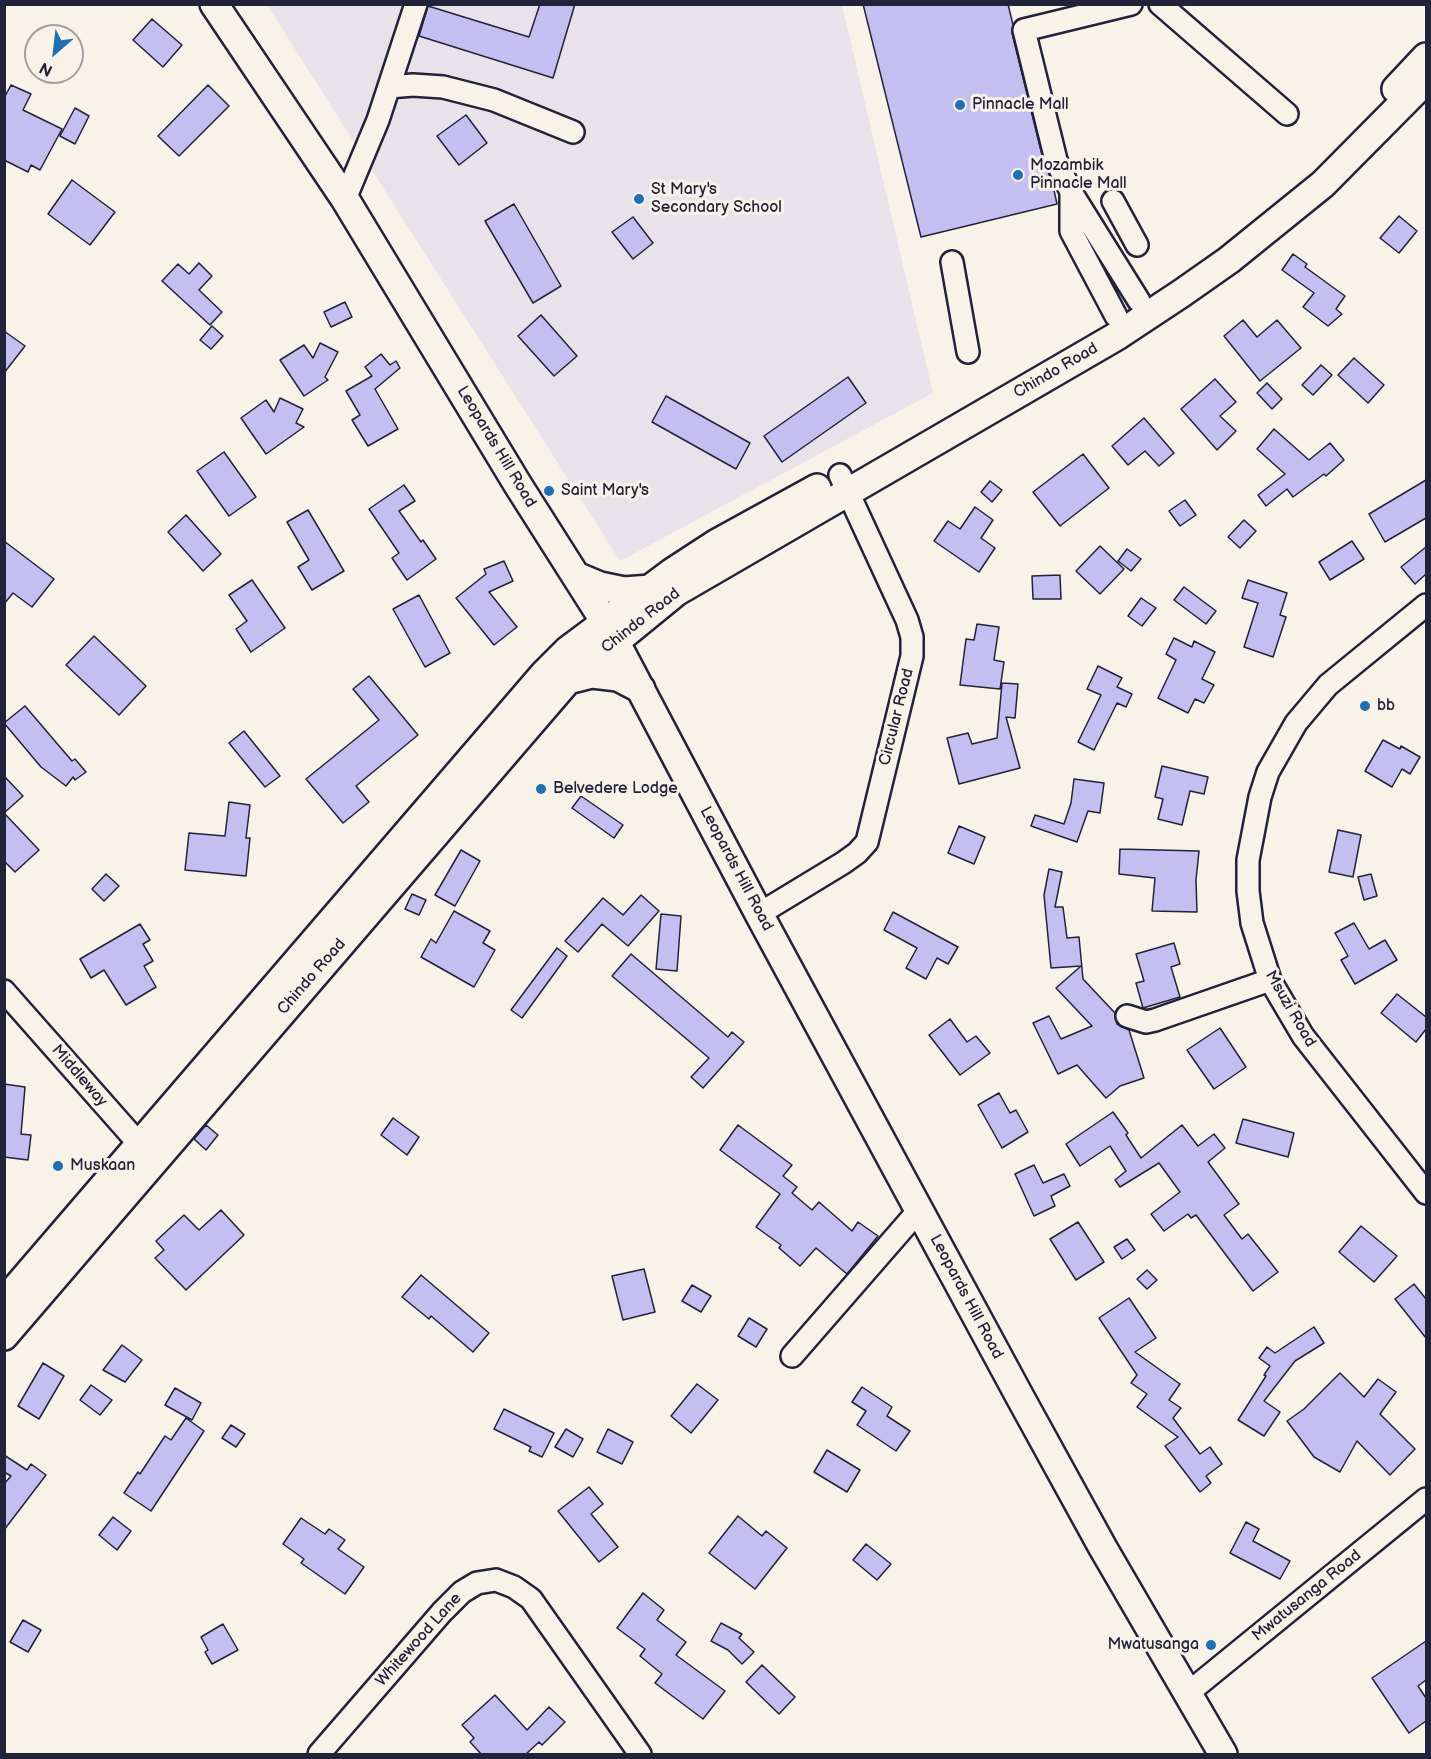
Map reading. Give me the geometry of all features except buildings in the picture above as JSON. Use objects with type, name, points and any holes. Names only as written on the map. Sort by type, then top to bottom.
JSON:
[{"type":"main road","name":"Leopards Hill Road","points":[[214,4],[345,200],[610,632],[759,914],[1103,1548],[1223,1755]]},
{"type":"main road","name":"Chindo Road","points":[[4,1302],[148,1152],[610,632],[652,599],[676,592],[844,483],[1116,316],[1221,245],[1315,168],[1426,57]]},
{"type":"main road","name":"Chindo Road","points":[[844,483],[1117,336],[1201,280],[1323,184],[1426,80]]},
{"type":"main road","points":[[576,576],[600,586],[652,599],[639,634],[634,662],[641,689]]},
{"type":"main road","points":[[568,650],[579,627],[581,601],[576,576]]},
{"type":"main road","name":"Chindo Road","points":[[4,1336],[148,1152],[544,674],[568,650],[610,632]]},
{"type":"main road","points":[[567,681],[592,674],[618,677],[641,689]]},
{"type":"street","points":[[345,200],[378,120],[416,4]]},
{"type":"street","points":[[1131,4],[1024,30],[1056,160],[1071,192],[1139,301]]},
{"type":"street","points":[[1160,4],[1287,114]]},
{"type":"street","points":[[389,87],[413,85],[443,87],[494,100],[573,132]]},
{"type":"street","points":[[1071,192],[1071,231],[1116,316]]},
{"type":"street","points":[[1113,201],[1137,245]]},
{"type":"street","points":[[952,262],[968,352]]},
{"type":"street","name":"Circular Road","points":[[759,914],[843,863],[867,842],[912,656],[912,637],[907,620],[844,483]]},
{"type":"street","name":"Msuzi Road","points":[[1426,605],[1328,685],[1310,704],[1285,740],[1268,772],[1252,828],[1248,860],[1248,891],[1252,923],[1270,980],[1303,1036],[1426,1193]]},
{"type":"street","points":[[1127,1016],[1146,1022],[1155,1020],[1270,980]]},
{"type":"street","name":"Middleway","points":[[4,991],[148,1152]]},
{"type":"street","points":[[792,1356],[919,1210]]},
{"type":"street","name":"Mwatusanga Road","points":[[1188,1693],[1426,1499]]},
{"type":"street","name":"Whitewood Lane","points":[[319,1755],[462,1592],[477,1583],[496,1580],[514,1587],[531,1599],[640,1755]]},
{"type":"shaded area","name":"St Mary's Secondary School","points":[[267,5],[842,5],[933,393],[620,561]]},
{"type":"place","name":"Pinnacle Mall","points":[[960,105]]},
{"type":"place","name":"Mozambik Pinnacle Mall","points":[[1018,175]]},
{"type":"place","name":"St Mary's Secondary School","points":[[639,199]]},
{"type":"place","name":"Saint Mary's","points":[[549,491]]},
{"type":"place","name":"bb","points":[[1365,706]]},
{"type":"place","name":"Belvedere Lodge","points":[[541,789]]},
{"type":"place","name":"Muskaan","points":[[58,1166]]},
{"type":"place","name":"Mwatusanga","points":[[1211,1645]]}]
